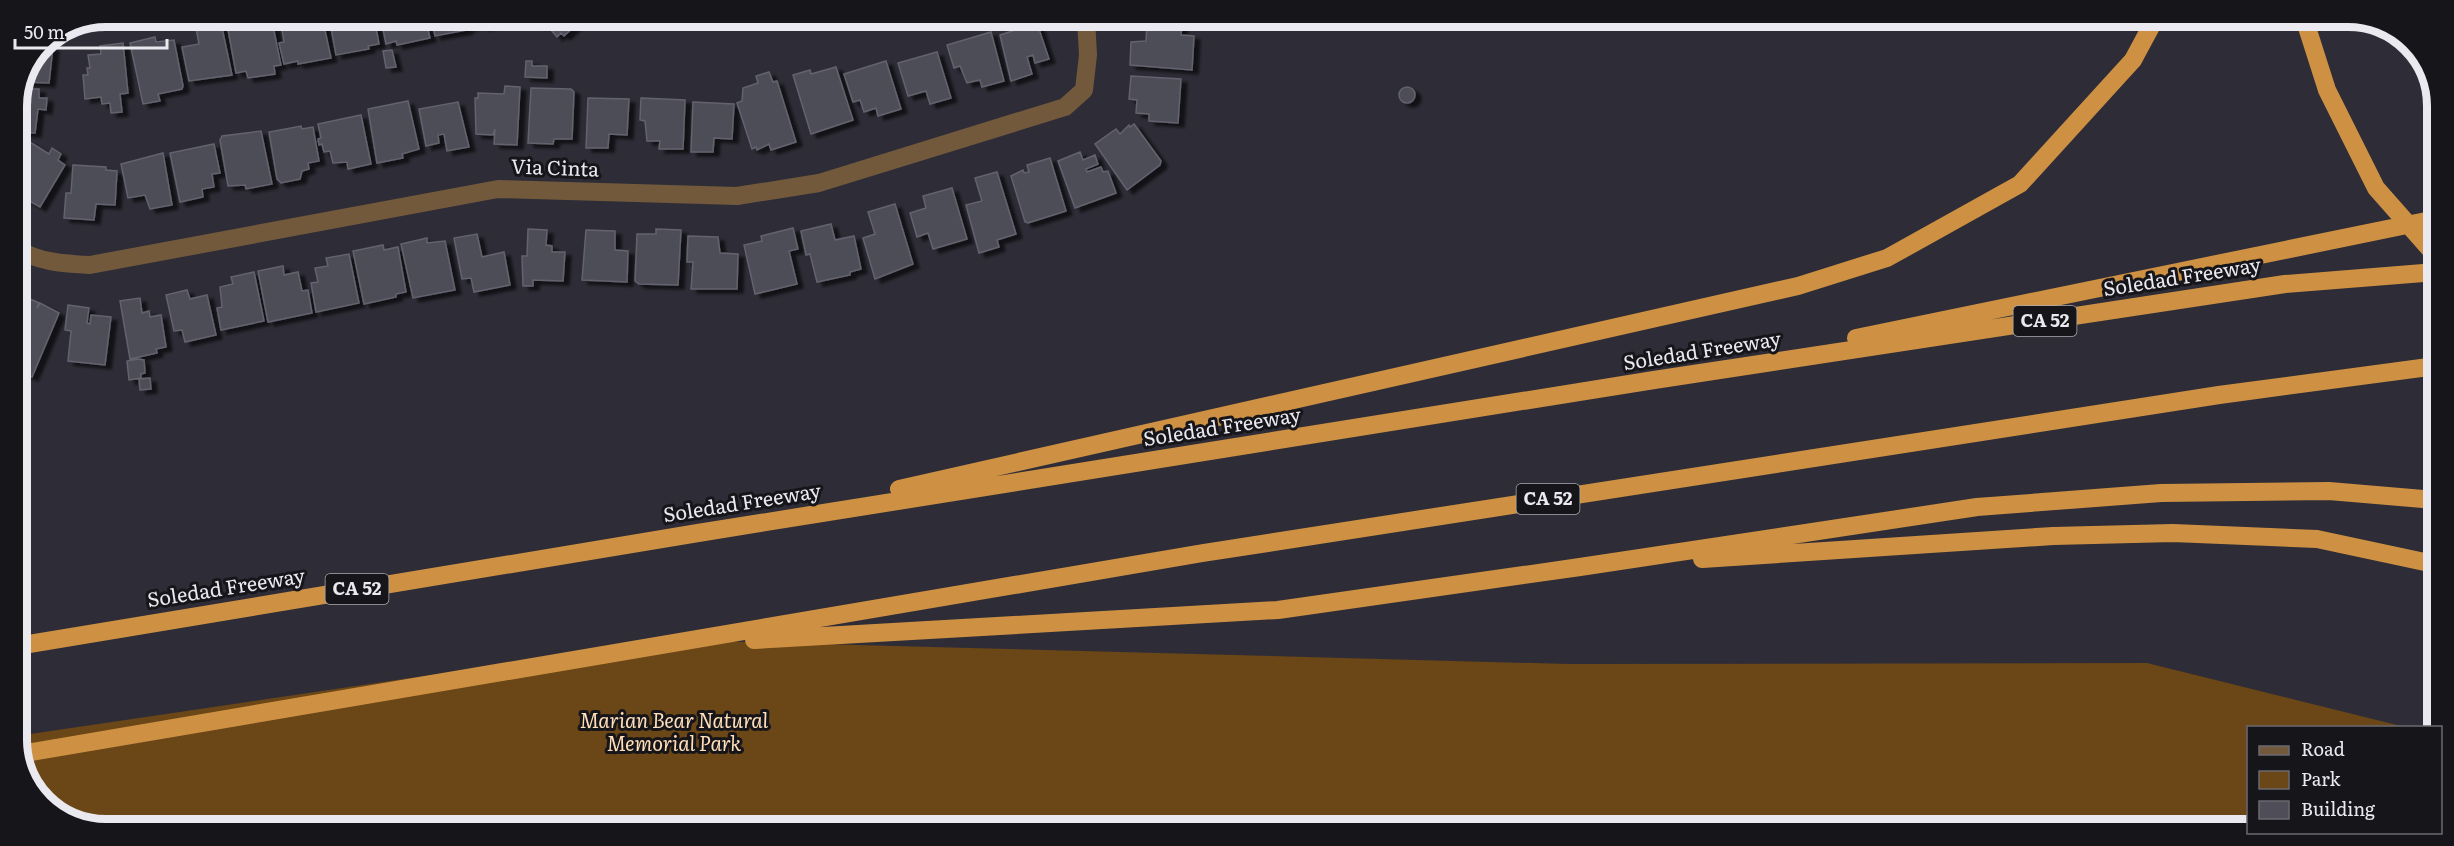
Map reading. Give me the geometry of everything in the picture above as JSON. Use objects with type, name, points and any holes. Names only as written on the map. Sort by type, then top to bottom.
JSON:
[{"type":"highway","points":[[698,533],[1074,452],[1798,286],[1887,258],[2020,184],[2133,60],[2151,27]]},
{"type":"highway","points":[[2307,27],[2327,90],[2376,188],[2427,246]]},
{"type":"highway","points":[[1654,380],[2346,235],[2427,221]]},
{"type":"highway","name":"Soledad Freeway","points":[[27,644],[698,533],[1654,380],[2285,284],[2427,274]]},
{"type":"highway","name":"CA 52","points":[[29,753],[1203,553],[2219,394],[2427,367]]},
{"type":"highway","points":[[662,646],[1278,610],[1977,507],[2161,493],[2329,491],[2427,499]]},
{"type":"highway","points":[[1580,567],[2053,536],[2173,533],[2317,539],[2427,562]]},
{"type":"street","name":"Via Cinta","points":[[27,253],[64,264],[90,265],[498,189],[737,196],[819,183],[1065,107],[1084,90],[1088,55],[1086,27]]},
{"type":"green space","name":"Marian Bear Natural Memorial Park","points":[[668,640],[1568,664],[2147,663],[2401,726],[2247,726],[2247,819],[106,819],[71,811],[50,796],[33,770],[27,735]]},
{"type":"building","points":[[222,27],[232,75],[189,81],[182,47],[199,44],[196,28]]},
{"type":"building","points":[[228,27],[273,27],[281,65],[274,66],[275,74],[248,78],[246,71],[236,73]]},
{"type":"building","points":[[282,27],[324,27],[331,58],[284,64],[279,43],[284,42]]},
{"type":"building","points":[[331,27],[376,27],[379,44],[368,46],[369,49],[336,55]]},
{"type":"building","points":[[379,27],[427,27],[430,38],[397,45],[396,41],[386,44],[383,29],[379,30]]},
{"type":"building","points":[[433,27],[467,27],[467,30],[435,36]]},
{"type":"building","points":[[551,27],[574,27],[564,36],[561,33],[557,37]]},
{"type":"building","points":[[1025,27],[1038,27],[1049,59],[1035,63],[1033,55],[1027,57],[1032,74],[1011,81],[1000,35]]},
{"type":"building","points":[[1147,27],[1182,27],[1181,35],[1194,36],[1192,70],[1130,65],[1131,42],[1146,41]]},
{"type":"building","points":[[991,32],[1004,81],[982,87],[980,80],[967,83],[960,66],[954,68],[947,45]]},
{"type":"building","points":[[155,37],[156,42],[174,40],[183,86],[182,89],[158,94],[160,101],[143,104],[130,43]]},
{"type":"building","points":[[123,43],[128,93],[120,94],[122,112],[111,113],[110,103],[102,104],[101,97],[85,99],[83,75],[88,75],[87,68],[90,68],[88,55],[101,54],[100,46]]},
{"type":"building","points":[[53,48],[49,83],[31,82],[40,62]]},
{"type":"building","points":[[392,50],[396,67],[386,68],[383,51]]},
{"type":"building","points":[[937,52],[951,98],[930,104],[926,91],[908,96],[898,63]]},
{"type":"building","points":[[526,61],[532,61],[532,66],[547,66],[547,78],[525,77]]},
{"type":"building","points":[[886,61],[901,109],[878,116],[876,108],[864,112],[860,100],[853,102],[844,74]]},
{"type":"building","points":[[836,67],[853,120],[811,134],[793,75],[810,70],[811,74]]},
{"type":"building","points":[[769,72],[773,82],[777,81],[796,142],[771,150],[769,144],[757,150],[756,147],[752,149],[737,103],[742,101],[743,88],[758,83],[756,76]]},
{"type":"building","points":[[1131,76],[1181,79],[1178,123],[1149,121],[1149,114],[1136,113],[1137,100],[1129,99]]},
{"type":"building","points":[[505,86],[520,87],[517,145],[494,144],[495,129],[493,135],[476,134],[475,98],[478,98],[478,93],[504,94]]},
{"type":"building","points":[[1407,87],[1413,89],[1415,95],[1413,101],[1407,103],[1401,101],[1399,95],[1401,89]]},
{"type":"building","points":[[531,88],[571,89],[574,92],[572,139],[554,139],[553,144],[528,143]]},
{"type":"building","points":[[30,89],[39,89],[39,98],[47,98],[46,110],[38,109],[35,133],[27,133]]},
{"type":"building","points":[[588,98],[629,99],[627,135],[609,134],[608,148],[586,148]]},
{"type":"building","points":[[641,98],[685,100],[683,149],[659,149],[660,141],[647,141],[645,121],[640,120]]},
{"type":"building","points":[[408,101],[419,149],[402,154],[403,158],[377,163],[368,109]]},
{"type":"building","points":[[458,102],[469,147],[447,151],[444,134],[438,135],[439,143],[426,146],[419,109]]},
{"type":"building","points":[[693,102],[734,104],[732,139],[714,138],[713,152],[691,152]]},
{"type":"building","points":[[361,115],[371,164],[348,169],[347,162],[333,163],[330,151],[324,152],[322,144],[319,145],[318,139],[321,138],[318,124]]},
{"type":"building","points":[[1134,124],[1161,161],[1160,165],[1127,190],[1095,144],[1116,129],[1120,134],[1129,125],[1130,127]]},
{"type":"building","points":[[301,126],[302,129],[313,127],[319,161],[308,163],[309,169],[302,171],[300,179],[281,183],[277,179],[269,132]]},
{"type":"building","points":[[261,131],[272,184],[246,189],[245,185],[228,186],[220,140],[222,136]]},
{"type":"building","points":[[28,141],[49,154],[52,148],[61,154],[58,160],[65,165],[40,207],[27,200]]},
{"type":"building","points":[[214,144],[220,173],[212,174],[214,187],[202,189],[203,197],[180,202],[170,153]]},
{"type":"building","points":[[1080,152],[1083,160],[1095,155],[1098,164],[1086,169],[1087,172],[1101,167],[1103,172],[1108,171],[1116,193],[1075,208],[1058,161]]},
{"type":"building","points":[[163,153],[172,205],[150,209],[145,195],[128,198],[121,164]]},
{"type":"building","points":[[1050,158],[1066,211],[1025,222],[1011,176],[1023,170],[1024,173],[1029,172],[1027,165]]},
{"type":"building","points":[[73,165],[106,167],[106,170],[117,171],[115,205],[96,204],[94,220],[64,218],[66,193],[71,193]]},
{"type":"building","points":[[997,172],[1016,234],[997,240],[999,247],[979,253],[966,205],[982,201],[975,178]]},
{"type":"building","points":[[952,188],[967,239],[933,249],[928,233],[917,237],[910,213],[926,208],[923,196]]},
{"type":"building","points":[[895,204],[913,264],[875,279],[863,238],[875,234],[868,212]]},
{"type":"building","points":[[831,224],[835,240],[854,236],[861,269],[850,272],[850,275],[817,282],[810,254],[806,255],[801,231]]},
{"type":"building","points":[[793,228],[798,249],[789,251],[797,284],[755,294],[744,245],[762,241],[761,236]]},
{"type":"building","points":[[528,229],[547,230],[546,245],[552,246],[552,252],[565,252],[563,281],[533,280],[533,286],[523,286],[522,256],[527,256]]},
{"type":"building","points":[[656,229],[681,230],[678,285],[639,284],[635,281],[637,234],[656,234]]},
{"type":"building","points":[[586,230],[615,231],[615,250],[628,251],[627,282],[582,280]]},
{"type":"building","points":[[477,234],[482,257],[504,252],[510,285],[474,292],[471,278],[462,279],[454,238]]},
{"type":"building","points":[[688,236],[718,237],[720,253],[738,254],[737,289],[691,289],[693,262],[687,262]]},
{"type":"building","points":[[427,238],[427,243],[445,241],[455,290],[413,298],[401,244]]},
{"type":"building","points":[[383,245],[384,250],[398,247],[406,292],[396,294],[396,297],[364,304],[353,251]]},
{"type":"building","points":[[349,254],[359,303],[316,312],[311,283],[318,282],[315,268],[328,266],[326,258]]},
{"type":"building","points":[[283,266],[284,275],[298,272],[302,291],[308,290],[312,313],[268,322],[258,271]]},
{"type":"building","points":[[254,272],[264,321],[221,330],[217,308],[222,307],[220,287],[233,284],[231,277]]},
{"type":"building","points":[[187,290],[190,299],[207,295],[216,335],[185,342],[182,330],[174,331],[166,295]]},
{"type":"building","points":[[27,298],[39,303],[37,308],[40,303],[59,313],[32,377],[27,375]]},
{"type":"building","points":[[140,298],[142,313],[149,311],[150,317],[161,315],[166,347],[156,349],[157,353],[130,359],[120,301]]},
{"type":"building","points":[[68,305],[89,308],[87,323],[90,324],[91,315],[111,317],[105,365],[68,361],[71,331],[65,330]]},
{"type":"building","points":[[144,360],[145,373],[141,374],[141,378],[129,380],[127,361]]},
{"type":"building","points":[[150,378],[151,389],[140,390],[139,379]]}]
